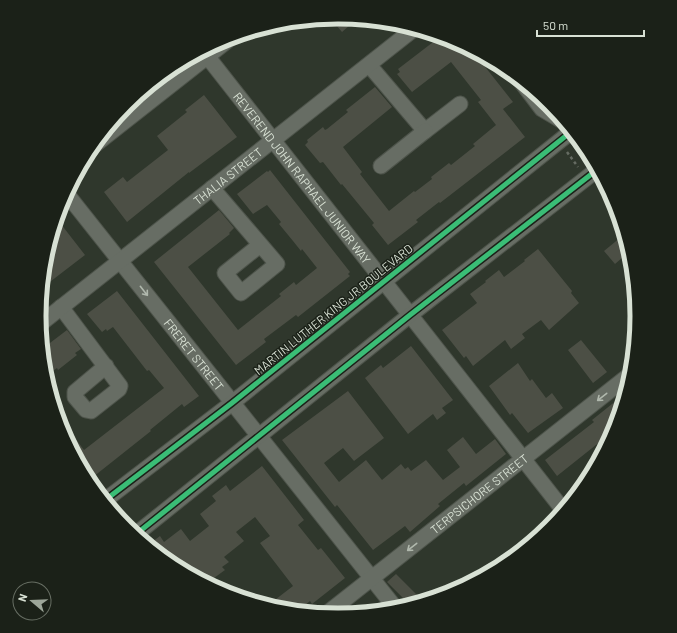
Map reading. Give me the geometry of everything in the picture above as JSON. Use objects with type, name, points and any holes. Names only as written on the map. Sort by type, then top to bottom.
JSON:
[{"type":"street","name":"THALIA STREET","points":[[46,319],[409,33]]},
{"type":"street","name":"REVEREND JOHN RAPHAEL JUNIOR WAY","points":[[207,55],[560,507]]},
{"type":"street","points":[[115,128],[200,59]]},
{"type":"street","points":[[369,64],[425,131]]},
{"type":"street","points":[[537,103],[548,113]]},
{"type":"street","points":[[381,166],[460,104]]},
{"type":"street","name":"MARTIN LUTHER KING JR BOULEVARD","points":[[108,498],[232,403],[384,282],[564,130]]},
{"type":"street","points":[[140,531],[410,315],[593,173]]},
{"type":"street","points":[[212,188],[260,245]]},
{"type":"street","name":"FRERET STREET","points":[[71,199],[391,604]]},
{"type":"street","points":[[61,307],[106,366]]},
{"type":"street","name":"TERPSICHORE STREET","points":[[333,609],[624,379]]},
{"type":"path","points":[[564,149],[582,172]]},
{"type":"building","points":[[335,24],[351,25],[342,32]]},
{"type":"building","points":[[435,41],[480,60],[513,102],[503,109],[525,137],[416,220],[418,222],[388,245],[372,225],[374,223],[342,184],[341,185],[323,162],[320,163],[305,145],[308,142],[307,140],[323,127],[325,130],[327,129],[348,112],[346,110],[375,87],[392,107],[343,147],[362,172],[360,174],[389,211],[432,179],[431,177],[449,163],[451,165],[475,146],[473,144],[496,125],[478,102],[481,100],[451,62],[412,92],[397,74],[400,72],[398,69]]},
{"type":"building","points":[[204,95],[237,137],[189,172],[127,222],[104,192],[123,177],[127,182],[168,150],[157,136],[187,112],[185,110]]},
{"type":"building","points":[[270,170],[350,272],[348,274],[350,276],[298,317],[296,315],[264,339],[266,342],[236,365],[154,262],[219,210],[234,228],[229,233],[230,234],[188,267],[238,330],[281,296],[279,294],[294,282],[296,285],[317,268],[279,224],[281,222],[267,205],[253,214],[237,194]]},
{"type":"building","points":[[61,224],[85,255],[48,283],[52,259]]},
{"type":"building","points":[[620,238],[624,256],[615,264],[604,251]]},
{"type":"building","points":[[538,249],[572,291],[571,293],[579,303],[549,330],[541,320],[522,334],[525,338],[511,349],[505,340],[473,366],[466,356],[464,358],[442,330],[477,303],[470,294],[486,282],[485,281],[499,270],[504,277]]},
{"type":"building","points":[[117,291],[199,396],[184,407],[182,404],[150,430],[151,431],[94,477],[69,430],[84,450],[164,388],[149,370],[147,371],[113,327],[102,332],[87,314]]},
{"type":"building","points":[[67,330],[81,349],[75,353],[77,355],[58,370],[57,368],[52,372],[48,345]]},
{"type":"building","points":[[581,340],[607,372],[593,383],[568,350]]},
{"type":"building","points":[[411,346],[453,400],[442,408],[446,413],[437,420],[433,414],[408,434],[365,378],[381,365],[383,368]]},
{"type":"building","points":[[518,363],[530,381],[532,379],[546,398],[552,393],[563,408],[528,433],[512,413],[510,415],[489,386]]},
{"type":"building","points":[[348,391],[384,438],[354,461],[343,448],[324,463],[339,482],[366,460],[382,480],[401,464],[405,469],[408,467],[411,471],[426,460],[443,480],[460,467],[447,450],[463,437],[476,454],[495,439],[506,454],[466,486],[464,483],[438,504],[440,506],[410,532],[405,526],[373,550],[337,505],[335,507],[282,440]]},
{"type":"building","points":[[619,398],[604,438],[557,476],[545,460],[594,422],[592,420]]},
{"type":"building","points":[[262,466],[304,520],[298,525],[318,550],[321,548],[345,578],[312,604],[310,601],[304,606],[273,601],[293,586],[260,543],[270,536],[255,517],[236,532],[244,541],[224,557],[229,562],[222,567],[225,570],[214,578],[218,583],[176,560],[152,542],[160,536],[164,542],[181,529],[190,541],[209,526],[200,514],[216,501],[212,496],[226,485],[230,491]]},
{"type":"building","points":[[396,574],[419,597],[406,601],[387,582]]},
{"type":"cycle path","points":[[108,498],[232,403],[568,134]]},
{"type":"cycle path","points":[[140,531],[410,315],[593,173]]}]
